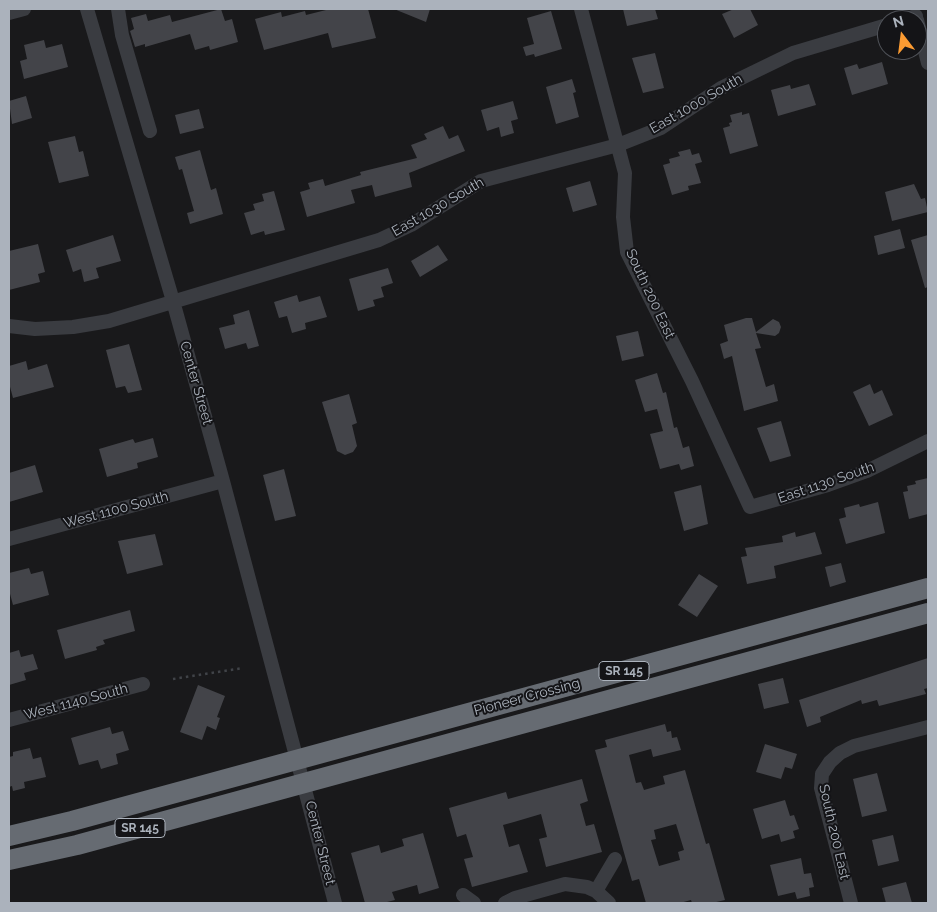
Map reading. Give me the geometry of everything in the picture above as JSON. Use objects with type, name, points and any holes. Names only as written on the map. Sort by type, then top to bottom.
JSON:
[{"type":"highway","name":"Pioneer Crossing","points":[[299,760],[928,588]]},
{"type":"highway","name":"Pioneer Crossing","points":[[305,783],[928,613]]},
{"type":"highway","name":"SR 145","points":[[9,836],[299,760]]},
{"type":"highway","name":"SR 145","points":[[9,860],[78,845],[305,783]]},
{"type":"street","points":[[9,13],[24,9]]},
{"type":"street","name":"Center Street","points":[[87,9],[174,302],[299,760],[335,903]]},
{"type":"street","points":[[118,9],[122,35],[150,130]]},
{"type":"street","name":"South 200 East","points":[[581,9],[625,173],[623,216],[627,252],[692,381],[750,507]]},
{"type":"street","name":"East 1000 South","points":[[618,145],[661,128],[721,88],[793,53],[877,28]]},
{"type":"street","name":"East 1030 South","points":[[9,326],[35,329],[109,321],[174,302],[379,240],[411,225],[481,181],[618,145]]},
{"type":"street","name":"East 1130 South","points":[[750,507],[859,474],[928,441]]},
{"type":"street","name":"West 1100 South","points":[[9,539],[223,481]]},
{"type":"street","name":"West 1140 South","points":[[9,720],[143,684]]},
{"type":"street","name":"South 200 East","points":[[851,903],[821,788],[822,774],[830,762],[840,753],[854,746],[928,727]]},
{"type":"street","points":[[596,891],[615,859]]},
{"type":"street","points":[[505,903],[515,898],[565,884],[587,887],[596,891],[609,903]]},
{"type":"path","points":[[173,679],[242,668]]},
{"type":"building","points":[[221,9],[225,21],[232,19],[238,42],[210,50],[209,46],[195,50],[190,34],[145,47],[145,44],[135,47],[130,31],[134,29],[131,18],[146,14],[148,21],[170,15],[172,22]]},
{"type":"building","points":[[330,9],[368,9],[376,38],[332,48],[328,33],[264,50],[255,19],[281,12],[282,17],[305,11],[306,15]]},
{"type":"building","points":[[394,9],[430,9],[426,22]]},
{"type":"building","points":[[623,9],[655,9],[658,19],[627,26]]},
{"type":"building","points":[[734,9],[750,9],[758,25],[734,38],[722,14]]},
{"type":"building","points":[[551,11],[562,49],[535,57],[534,54],[526,56],[523,47],[534,44],[527,18]]},
{"type":"building","points":[[44,40],[46,48],[62,44],[68,67],[24,79],[20,61],[27,59],[24,45]]},
{"type":"building","points":[[655,53],[664,88],[643,93],[632,58]]},
{"type":"building","points":[[882,62],[888,84],[852,95],[844,68],[857,64],[859,69]]},
{"type":"building","points":[[572,79],[576,92],[573,93],[579,117],[556,124],[546,87]]},
{"type":"building","points":[[809,84],[816,105],[778,116],[771,90],[790,85],[791,89]]},
{"type":"building","points":[[26,96],[32,118],[12,124],[9,101]]},
{"type":"building","points":[[513,101],[518,119],[511,121],[514,133],[501,137],[499,127],[487,131],[481,110]]},
{"type":"building","points":[[199,109],[204,128],[180,134],[175,115]]},
{"type":"building","points":[[742,112],[742,115],[749,113],[758,146],[730,154],[723,128],[730,126],[729,123],[732,122],[730,115]]},
{"type":"building","points":[[443,126],[449,139],[458,135],[465,151],[409,173],[412,187],[375,197],[372,185],[351,190],[355,203],[307,217],[300,192],[310,189],[308,183],[323,179],[325,186],[361,175],[360,172],[417,158],[411,145],[427,139],[424,134]]},
{"type":"building","points":[[75,136],[79,152],[83,151],[89,176],[59,183],[48,142]]},
{"type":"building","points":[[690,149],[692,155],[699,153],[702,162],[695,164],[701,183],[688,186],[689,190],[672,195],[663,165],[670,163],[669,159],[680,156],[678,152]]},
{"type":"building","points":[[200,150],[211,190],[216,188],[223,214],[190,224],[187,213],[194,211],[182,169],[179,170],[175,157]]},
{"type":"building","points":[[590,181],[597,205],[573,212],[566,188]]},
{"type":"building","points":[[914,184],[921,199],[925,198],[928,212],[892,221],[885,192]]},
{"type":"building","points":[[274,191],[285,230],[265,235],[264,231],[251,235],[244,213],[255,210],[253,204],[264,201],[262,194]]},
{"type":"building","points":[[900,229],[905,248],[878,255],[874,236]]},
{"type":"building","points":[[113,235],[121,261],[96,268],[99,278],[84,282],[81,269],[73,272],[66,250]]},
{"type":"building","points":[[928,235],[928,287],[925,288],[911,240]]},
{"type":"building","points":[[38,244],[45,272],[38,274],[40,282],[9,290],[9,251]]},
{"type":"building","points":[[438,245],[448,260],[420,277],[411,261]]},
{"type":"building","points":[[388,268],[393,283],[381,287],[384,297],[373,300],[375,306],[358,311],[349,279]]},
{"type":"building","points":[[297,295],[299,302],[320,296],[327,317],[305,323],[306,329],[292,333],[287,316],[279,318],[274,302]]},
{"type":"building","points":[[249,310],[259,346],[248,349],[246,343],[225,349],[219,328],[235,324],[233,315]]},
{"type":"building","points":[[752,318],[756,332],[773,319],[779,322],[781,327],[779,333],[775,336],[756,333],[761,348],[755,349],[766,387],[774,384],[778,401],[744,411],[732,356],[724,359],[720,344],[728,341],[724,325]]},
{"type":"building","points":[[638,331],[644,356],[622,361],[616,336]]},
{"type":"building","points":[[129,344],[142,390],[128,393],[125,386],[116,388],[106,350]]},
{"type":"building","points":[[26,361],[28,370],[47,364],[54,387],[13,398],[9,383],[9,366]]},
{"type":"building","points":[[657,373],[663,393],[666,392],[674,428],[677,427],[683,448],[689,446],[694,466],[681,470],[679,464],[660,469],[650,434],[663,431],[657,409],[645,412],[635,380]]},
{"type":"building","points":[[870,384],[874,394],[882,390],[893,415],[869,426],[853,392]]},
{"type":"building","points":[[349,394],[357,423],[352,425],[357,446],[353,452],[345,455],[337,451],[322,402]]},
{"type":"building","points":[[781,421],[791,456],[770,462],[757,428]]},
{"type":"building","points":[[153,438],[158,457],[137,463],[138,468],[107,477],[99,449],[133,439],[135,443]]},
{"type":"building","points":[[35,465],[43,492],[9,502],[9,473]]},
{"type":"building","points":[[284,469],[296,516],[275,521],[263,475]]},
{"type":"building","points":[[928,478],[928,514],[909,519],[903,492],[908,491],[907,486],[916,484],[915,481]]},
{"type":"building","points":[[701,485],[708,524],[684,531],[674,492]]},
{"type":"building","points":[[878,502],[885,533],[846,544],[839,519],[846,517],[844,508],[859,504],[860,507]]},
{"type":"building","points":[[795,532],[796,537],[815,532],[822,554],[774,566],[776,578],[747,584],[741,557],[747,556],[745,548],[783,542],[782,536]]},
{"type":"building","points":[[155,534],[163,565],[127,574],[118,541]]},
{"type":"building","points":[[841,563],[846,582],[830,587],[825,567]]},
{"type":"building","points":[[29,568],[31,574],[43,571],[49,595],[13,605],[9,590],[9,573]]},
{"type":"building","points":[[699,574],[718,586],[697,617],[678,605]]},
{"type":"building","points":[[130,610],[135,631],[103,640],[105,644],[96,647],[97,650],[65,659],[57,630]]},
{"type":"building","points":[[19,650],[21,657],[33,654],[38,669],[24,673],[26,680],[9,685],[9,653]]},
{"type":"building","points":[[928,658],[928,688],[924,689],[926,694],[879,706],[877,700],[862,704],[861,700],[820,717],[821,722],[807,727],[799,700]]},
{"type":"building","points":[[783,678],[789,703],[764,709],[758,684]]},
{"type":"building","points":[[198,685],[225,696],[217,717],[220,718],[216,730],[207,726],[202,740],[180,732]]},
{"type":"building","points":[[665,724],[667,732],[671,731],[672,738],[677,737],[681,750],[653,757],[651,749],[629,755],[636,783],[641,782],[644,790],[665,784],[663,776],[685,770],[706,844],[709,843],[725,900],[712,903],[692,903],[691,900],[680,903],[646,903],[639,879],[632,881],[595,750],[607,747],[605,740]],"holes":[[[676,824],[684,850],[678,852],[680,860],[659,866],[651,840],[656,839],[654,830]]]},
{"type":"building","points":[[110,727],[112,734],[123,731],[129,750],[116,754],[118,764],[101,769],[98,760],[79,765],[71,738]]},
{"type":"building","points":[[765,744],[797,754],[792,769],[785,767],[781,779],[756,772]]},
{"type":"building","points":[[30,748],[33,759],[41,757],[46,777],[24,782],[25,788],[13,791],[12,786],[9,787],[9,757],[13,756],[13,752]]},
{"type":"building","points":[[877,773],[887,811],[862,817],[853,779]]},
{"type":"building","points":[[582,779],[588,801],[580,804],[586,826],[594,824],[602,852],[546,867],[539,839],[547,837],[541,814],[503,825],[509,847],[519,844],[528,872],[472,887],[464,859],[473,857],[466,834],[457,837],[449,808],[506,792],[508,799]]},
{"type":"building","points":[[785,800],[790,816],[794,815],[799,829],[793,831],[795,838],[781,842],[779,834],[762,839],[753,809]]},
{"type":"building","points":[[423,833],[439,888],[419,894],[417,885],[392,892],[395,900],[383,903],[365,903],[351,853],[379,845],[381,853],[404,846],[402,839]]},
{"type":"building","points":[[893,835],[899,861],[878,866],[872,840]]},
{"type":"building","points":[[801,858],[804,874],[811,873],[814,887],[809,888],[810,896],[797,899],[795,892],[778,896],[770,865]]},
{"type":"building","points":[[906,882],[912,903],[886,903],[882,888]]}]
